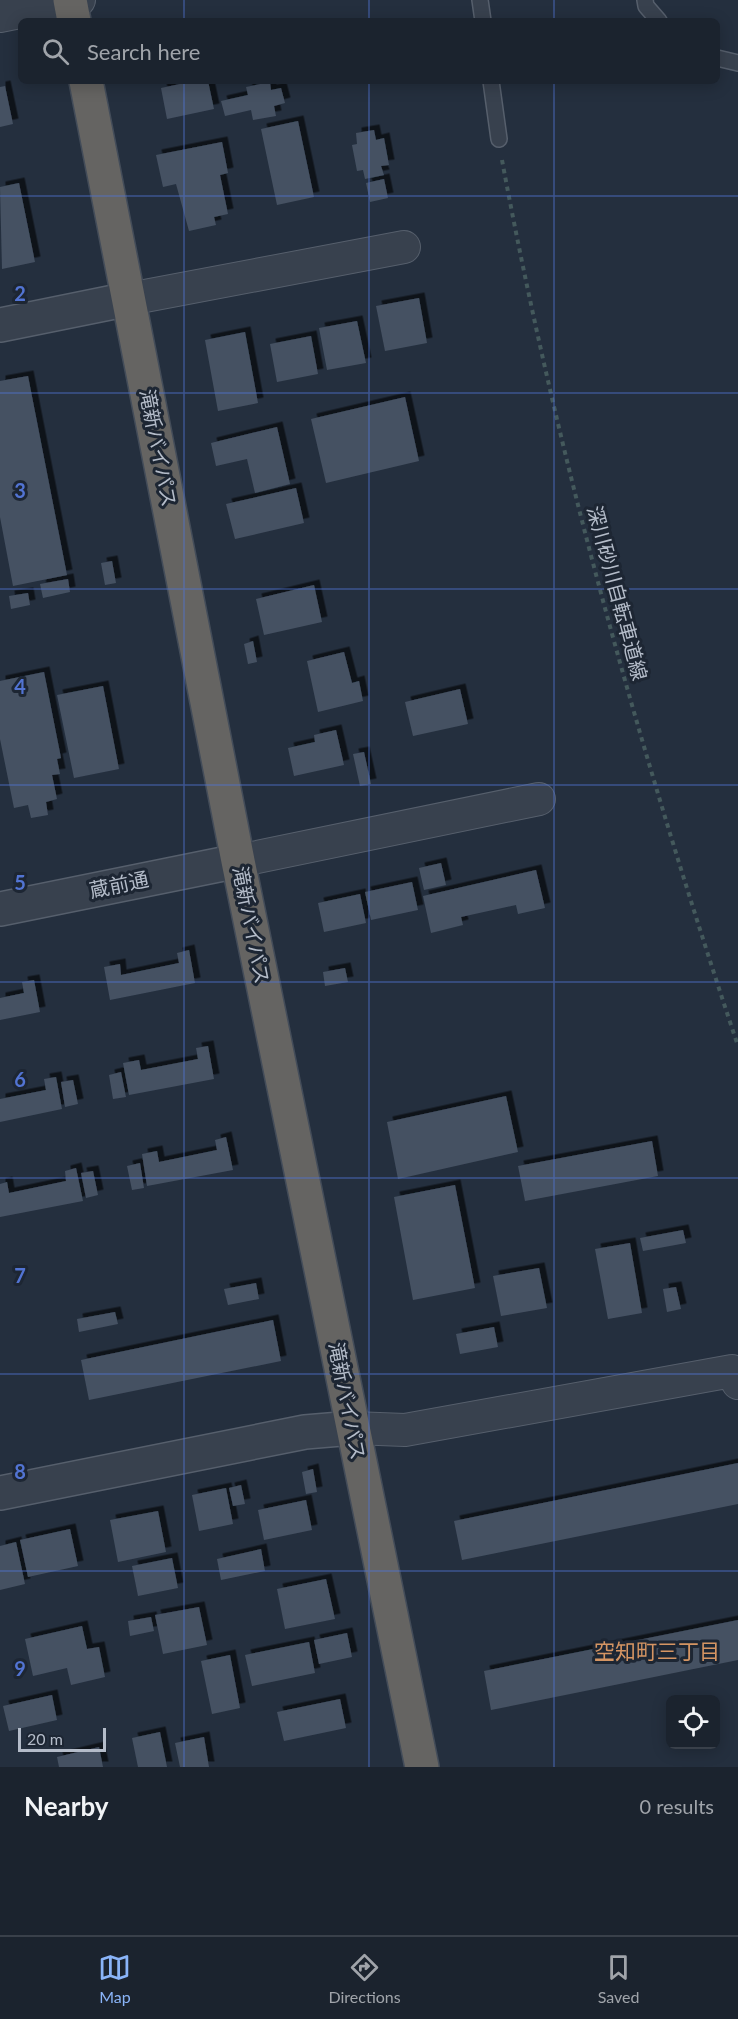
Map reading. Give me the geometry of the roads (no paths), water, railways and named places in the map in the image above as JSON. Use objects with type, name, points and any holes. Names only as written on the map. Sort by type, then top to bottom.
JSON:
[{"type":"highway","name":"滝新バイパス","points":[[87,84],[238,861],[422,1767]]},
{"type":"street","points":[[0,16],[74,6]]},
{"type":"street","points":[[0,325],[129,298],[404,247]]},
{"type":"street","points":[[238,861],[539,799]]},
{"type":"street","name":"蔵前通","points":[[0,909],[238,861]]},
{"type":"street","points":[[0,1493],[305,1432],[353,1428],[405,1430],[732,1371],[738,1383]]},
{"type":"lane","points":[[480,0],[483,18]]},
{"type":"lane","points":[[645,0],[646,6],[656,18]]},
{"type":"lane","points":[[720,59],[738,63]]},
{"type":"lane","points":[[491,84],[499,139]]},
{"type":"district","name":"空知町三丁目","points":[[657,1652]]}]
